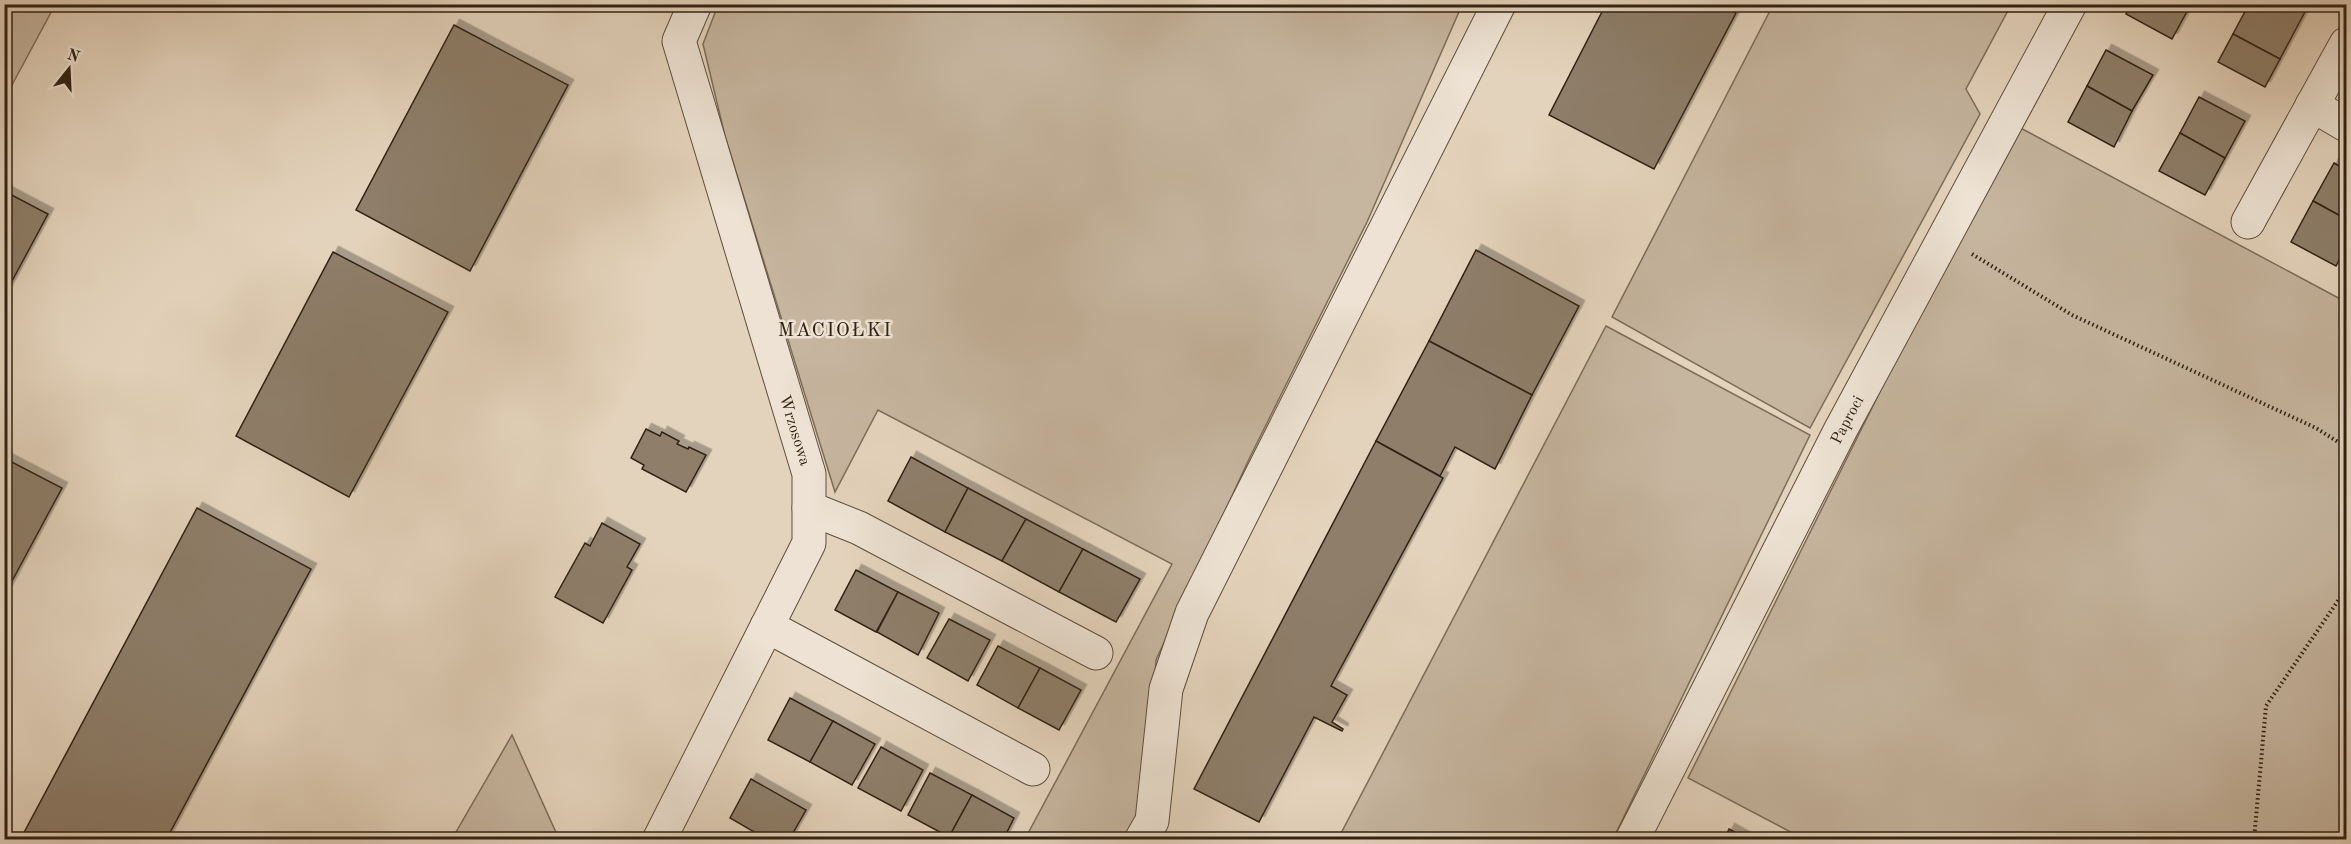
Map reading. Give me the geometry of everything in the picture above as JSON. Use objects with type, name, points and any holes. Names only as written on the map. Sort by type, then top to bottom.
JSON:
[{"type":"street","name":"Wrzosowa","points":[[659,840],[809,543],[809,474],[679,41],[695,4]]},
{"type":"street","points":[[1142,840],[1152,821],[1166,689],[1192,613],[1499,4]]},
{"type":"street","name":"Paproci","points":[[1632,840],[1840,429],[2070,4]]},
{"type":"street","points":[[2248,222],[2346,44]]},
{"type":"street","points":[[2312,105],[2346,125]]},
{"type":"street","points":[[809,508],[859,528],[1096,653]]},
{"type":"street","points":[[767,626],[1033,769]]},
{"type":"path","points":[[1943,236],[2072,315],[2316,428],[2346,447]]},
{"type":"path","points":[[2253,840],[2266,706],[2346,589]]},
{"type":"shaded area","points":[[4,5],[55,5],[5,98]]},
{"type":"shaded area","points":[[718,5],[1462,5],[1367,222],[1250,457],[1156,660],[1148,816],[1135,839],[1025,839],[1172,564],[878,410],[835,492],[725,136],[703,44]]},
{"type":"shaded area","points":[[1773,5],[2011,5],[1966,89],[1980,114],[1810,428],[1612,317]]},
{"type":"shaded area","points":[[2013,124],[2346,302],[2346,839],[1804,839],[1688,778]]},
{"type":"shaded area","points":[[1606,326],[1810,435],[1613,839],[1338,839]]},
{"type":"shaded area","points":[[512,735],[559,839],[452,839]]},
{"type":"building","points":[[1606,4],[1614,4],[1626,10],[1629,4],[1721,4],[1736,13],[1654,169],[1549,115]]},
{"type":"building","points":[[2132,4],[2191,4],[2172,39],[2126,14]]},
{"type":"building","points":[[2249,4],[2299,4],[2307,8],[2280,59],[2233,34]]},
{"type":"building","points":[[454,25],[568,85],[470,271],[356,210]]},
{"type":"building","points":[[2233,34],[2280,59],[2265,87],[2218,62]]},
{"type":"building","points":[[2106,50],[2153,75],[2132,111],[2087,86]]},
{"type":"building","points":[[2087,86],[2132,111],[2114,147],[2068,122]]},
{"type":"building","points":[[2199,97],[2245,121],[2225,158],[2180,133]]},
{"type":"building","points":[[2180,133],[2225,158],[2205,195],[2159,171]]},
{"type":"building","points":[[2334,163],[2346,170],[2346,219],[2313,201]]},
{"type":"building","points":[[4,191],[48,214],[4,296]]},
{"type":"building","points":[[2313,201],[2346,219],[2346,247],[2336,266],[2291,242]]},
{"type":"building","points":[[1476,250],[1579,306],[1532,395],[1429,341]]},
{"type":"building","points":[[333,252],[448,312],[349,497],[236,436]]},
{"type":"building","points":[[1429,341],[1532,395],[1495,469],[1455,447],[1440,476],[1376,441]]},
{"type":"building","points":[[646,429],[660,436],[662,432],[679,441],[677,444],[706,455],[686,492],[642,469],[644,465],[631,458]]},
{"type":"building","points":[[1376,441],[1443,478],[1331,686],[1347,695],[1332,722],[1343,729],[1342,731],[1314,717],[1259,822],[1194,789]]},
{"type":"building","points":[[911,457],[968,488],[945,532],[888,501]]},
{"type":"building","points":[[4,458],[62,488],[4,596]]},
{"type":"building","points":[[968,488],[1026,519],[1002,561],[945,532]]},
{"type":"building","points":[[197,508],[311,569],[166,840],[20,840]]},
{"type":"building","points":[[1026,519],[1083,549],[1059,592],[1002,561]]},
{"type":"building","points":[[602,523],[640,544],[627,567],[632,570],[603,623],[555,597],[585,543],[590,546]]},
{"type":"building","points":[[1083,549],[1140,579],[1116,622],[1059,592]]},
{"type":"building","points":[[856,570],[898,592],[876,632],[835,610]]},
{"type":"building","points":[[898,592],[939,613],[918,655],[877,632]]},
{"type":"building","points":[[949,619],[990,640],[968,681],[927,658]]},
{"type":"building","points":[[998,646],[1040,668],[1018,708],[977,685]]},
{"type":"building","points":[[1040,668],[1081,690],[1059,730],[1018,708]]},
{"type":"building","points":[[790,698],[833,721],[810,762],[768,740]]},
{"type":"building","points":[[833,721],[875,744],[852,785],[810,762]]},
{"type":"building","points":[[881,747],[923,770],[901,811],[858,788]]},
{"type":"building","points":[[930,773],[972,795],[949,837],[908,815]]},
{"type":"building","points":[[751,779],[806,810],[789,840],[768,840],[730,818]]},
{"type":"building","points":[[972,795],[1014,818],[1003,840],[954,840],[949,837]]},
{"type":"building","points":[[1729,829],[1749,840],[1724,840]]},
{"type":"district","name":"MACIOŁKI","points":[[835,329]]}]
